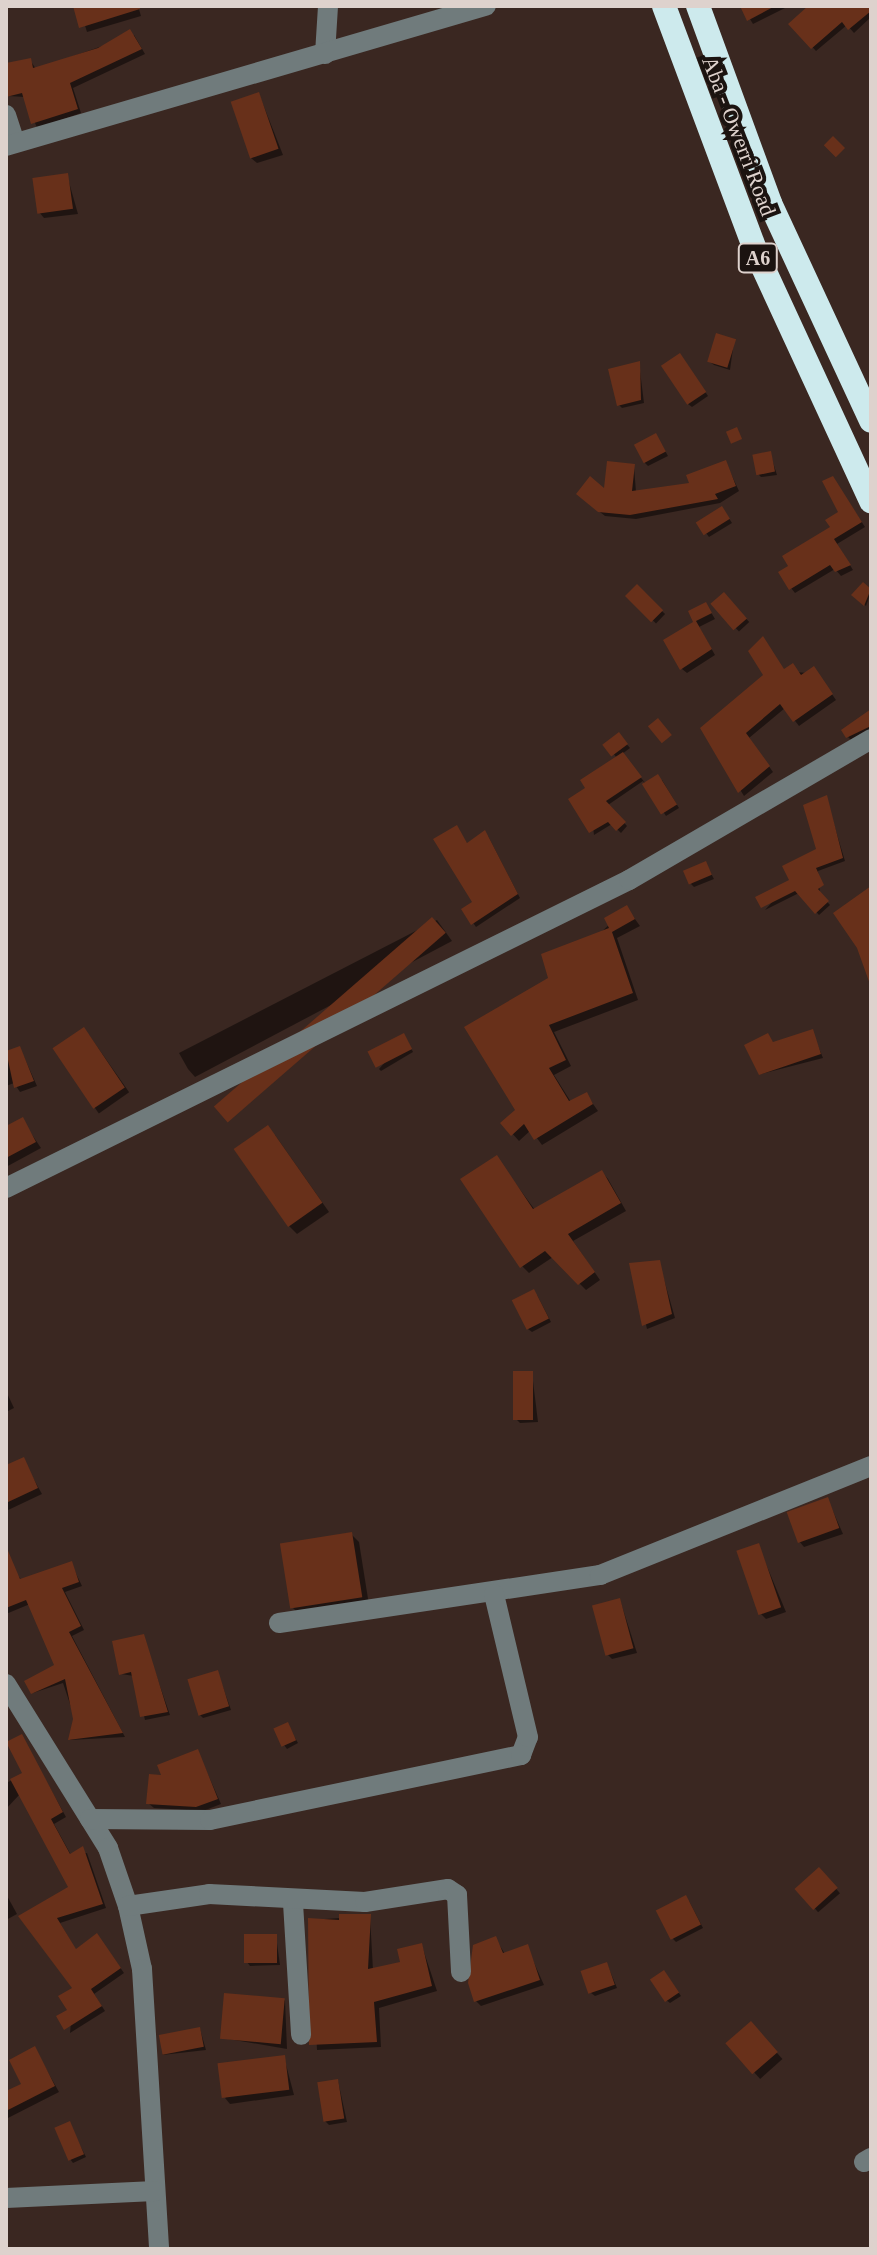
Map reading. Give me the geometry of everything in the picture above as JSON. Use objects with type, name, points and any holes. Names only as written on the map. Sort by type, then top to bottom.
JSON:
[{"type":"highway","name":"Aba - Owerri Road","points":[[664,6],[755,250],[871,501]]},
{"type":"highway","name":"Aba - Owerri Road","points":[[698,6],[770,203],[871,421]]},
{"type":"street","points":[[325,54],[328,6]]},
{"type":"street","points":[[6,115],[10,144],[486,6]]},
{"type":"street","points":[[6,1188],[629,880],[871,739]]},
{"type":"street","points":[[279,1623],[494,1594],[600,1575],[871,1466]]},
{"type":"street","points":[[90,1819],[210,1820],[521,1755],[528,1737],[494,1594]]},
{"type":"street","points":[[6,1684],[90,1819],[128,1906],[142,1969],[159,2249]]},
{"type":"street","points":[[128,1906],[209,1894],[293,1903],[415,1899],[448,1889],[457,1895],[461,1972]]},
{"type":"street","points":[[293,1903],[301,2035]]},
{"type":"street","points":[[6,2198],[155,2191]]},
{"type":"building","points":[[73,6],[139,6],[140,9],[79,28]]},
{"type":"building","points":[[740,6],[775,6],[747,21]]},
{"type":"building","points":[[808,6],[871,6],[871,11],[848,30],[842,22],[811,49],[788,24]]},
{"type":"building","points":[[130,29],[142,49],[70,83],[78,109],[31,124],[22,93],[6,97],[6,63],[31,58],[33,68],[98,48]]},
{"type":"building","points":[[259,92],[279,149],[250,158],[231,102]]},
{"type":"building","points":[[833,136],[845,148],[836,157],[824,145]]},
{"type":"building","points":[[68,173],[73,209],[37,214],[32,178]]},
{"type":"building","points":[[716,333],[736,339],[727,368],[707,362]]},
{"type":"building","points":[[680,353],[706,392],[687,405],[661,366]]},
{"type":"building","points":[[640,361],[641,400],[617,406],[608,369]]},
{"type":"building","points":[[737,427],[742,439],[731,444],[726,432]]},
{"type":"building","points":[[656,433],[666,452],[644,463],[634,445]]},
{"type":"building","points":[[771,451],[775,472],[756,475],[752,455]]},
{"type":"building","points":[[726,460],[736,486],[715,494],[718,499],[630,515],[598,512],[576,494],[590,476],[604,488],[607,461],[635,464],[632,491],[689,483],[686,475]]},
{"type":"building","points":[[833,476],[862,522],[834,539],[851,565],[835,572],[830,565],[789,590],[778,572],[788,566],[782,556],[830,527],[825,520],[838,512],[822,481]]},
{"type":"building","points":[[722,506],[730,519],[704,535],[696,522]]},
{"type":"building","points":[[863,582],[871,589],[864,606],[851,595]]},
{"type":"building","points":[[637,584],[663,610],[651,622],[625,596]]},
{"type":"building","points":[[724,592],[747,618],[733,630],[710,604]]},
{"type":"building","points":[[706,602],[712,613],[696,621],[712,649],[680,670],[663,640],[693,622],[688,611]]},
{"type":"building","points":[[763,636],[784,669],[793,663],[801,675],[814,666],[833,694],[793,722],[780,704],[746,733],[770,766],[738,793],[700,728],[763,675],[748,651]]},
{"type":"building","points":[[871,709],[871,726],[846,738],[841,730]]},
{"type":"building","points":[[658,718],[672,735],[662,743],[648,726]]},
{"type":"building","points":[[619,732],[628,744],[611,757],[602,745]]},
{"type":"building","points":[[623,752],[642,777],[606,801],[626,822],[616,831],[608,822],[589,833],[568,799],[585,788],[580,780]]},
{"type":"building","points":[[658,774],[677,805],[661,815],[642,784]]},
{"type":"building","points":[[827,795],[843,858],[816,868],[824,885],[818,889],[829,901],[815,914],[795,891],[761,908],[755,897],[789,880],[782,866],[816,849],[803,805]]},
{"type":"building","points":[[457,825],[467,843],[485,830],[518,894],[471,925],[461,909],[472,902],[433,839]]},
{"type":"building","points":[[706,861],[712,875],[689,885],[683,871]]},
{"type":"building","points":[[871,886],[871,987],[857,948],[833,913]]},
{"type":"building","points":[[627,905],[635,919],[612,932],[633,993],[549,1025],[566,1060],[549,1068],[569,1101],[587,1092],[593,1104],[534,1140],[524,1124],[511,1136],[500,1123],[515,1110],[464,1027],[548,978],[541,954],[609,928],[604,918]]},
{"type":"building","points":[[432,917],[446,933],[228,1122],[214,1107]]},
{"type":"building","points":[[84,1027],[125,1088],[93,1109],[52,1048]]},
{"type":"building","points":[[813,1029],[821,1054],[759,1075],[744,1045],[768,1033],[773,1042]]},
{"type":"building","points":[[404,1033],[412,1049],[376,1068],[367,1052]]},
{"type":"building","points":[[20,1046],[34,1081],[14,1088],[6,1051]]},
{"type":"building","points":[[23,1117],[36,1142],[6,1158],[6,1126]]},
{"type":"building","points":[[268,1125],[322,1203],[288,1227],[234,1149]]},
{"type":"building","points":[[497,1155],[533,1209],[602,1170],[621,1203],[568,1234],[595,1272],[578,1285],[545,1251],[520,1268],[460,1179]]},
{"type":"building","points":[[660,1260],[672,1314],[642,1326],[629,1263]]},
{"type":"building","points":[[534,1289],[549,1318],[527,1330],[512,1300]]},
{"type":"building","points":[[513,1371],[533,1371],[533,1420],[513,1420]]},
{"type":"building","points":[[24,1457],[38,1488],[6,1503],[6,1465]]},
{"type":"building","points":[[828,1497],[839,1528],[798,1543],[787,1512]]},
{"type":"building","points":[[352,1532],[362,1597],[290,1609],[280,1543]]},
{"type":"building","points":[[759,1543],[781,1607],[758,1615],[736,1551]]},
{"type":"building","points":[[6,1546],[20,1579],[72,1561],[79,1582],[62,1588],[81,1626],[69,1632],[123,1733],[68,1740],[73,1719],[65,1679],[31,1694],[24,1681],[54,1665],[26,1600],[6,1608]]},
{"type":"building","points":[[620,1598],[633,1648],[605,1656],[592,1606]]},
{"type":"building","points":[[144,1634],[168,1712],[140,1717],[131,1672],[119,1675],[112,1641]]},
{"type":"building","points":[[218,1670],[229,1706],[199,1716],[187,1679]]},
{"type":"building","points":[[288,1722],[296,1740],[282,1747],[273,1729]]},
{"type":"building","points":[[22,1734],[63,1812],[51,1819],[70,1854],[83,1846],[103,1904],[57,1918],[76,1949],[97,1933],[121,1968],[91,1989],[102,2006],[64,2030],[56,2016],[67,2010],[58,1996],[72,1988],[18,1916],[68,1887],[10,1779],[22,1773],[6,1742]]},
{"type":"building","points":[[198,1749],[218,1799],[196,1807],[146,1804],[149,1774],[161,1775],[157,1765]]},
{"type":"building","points":[[819,1867],[838,1888],[813,1910],[794,1889]]},
{"type":"building","points":[[686,1895],[701,1924],[671,1940],[656,1910]]},
{"type":"building","points":[[339,1914],[371,1914],[368,1969],[400,1962],[397,1949],[422,1943],[432,1986],[374,2002],[377,2042],[309,2045],[308,1918],[339,1920]]},
{"type":"building","points":[[244,1934],[277,1934],[277,1963],[244,1963]]},
{"type":"building","points":[[496,1936],[503,1953],[528,1944],[540,1980],[474,2002],[468,1983],[473,1945]]},
{"type":"building","points":[[607,1962],[615,1985],[588,1994],[581,1971]]},
{"type":"building","points":[[664,1970],[679,1992],[665,2002],[650,1980]]},
{"type":"building","points":[[224,1993],[285,1998],[281,2044],[220,2039]]},
{"type":"building","points":[[751,2021],[778,2052],[752,2074],[725,2043]]},
{"type":"building","points":[[200,2027],[204,2047],[163,2055],[159,2035]]},
{"type":"building","points":[[35,2046],[55,2086],[6,2111],[6,2091],[21,2084],[9,2060]]},
{"type":"building","points":[[285,2055],[289,2090],[222,2098],[218,2063]]},
{"type":"building","points":[[338,2079],[344,2119],[324,2122],[317,2082]]},
{"type":"building","points":[[70,2121],[84,2154],[68,2161],[54,2128]]}]
